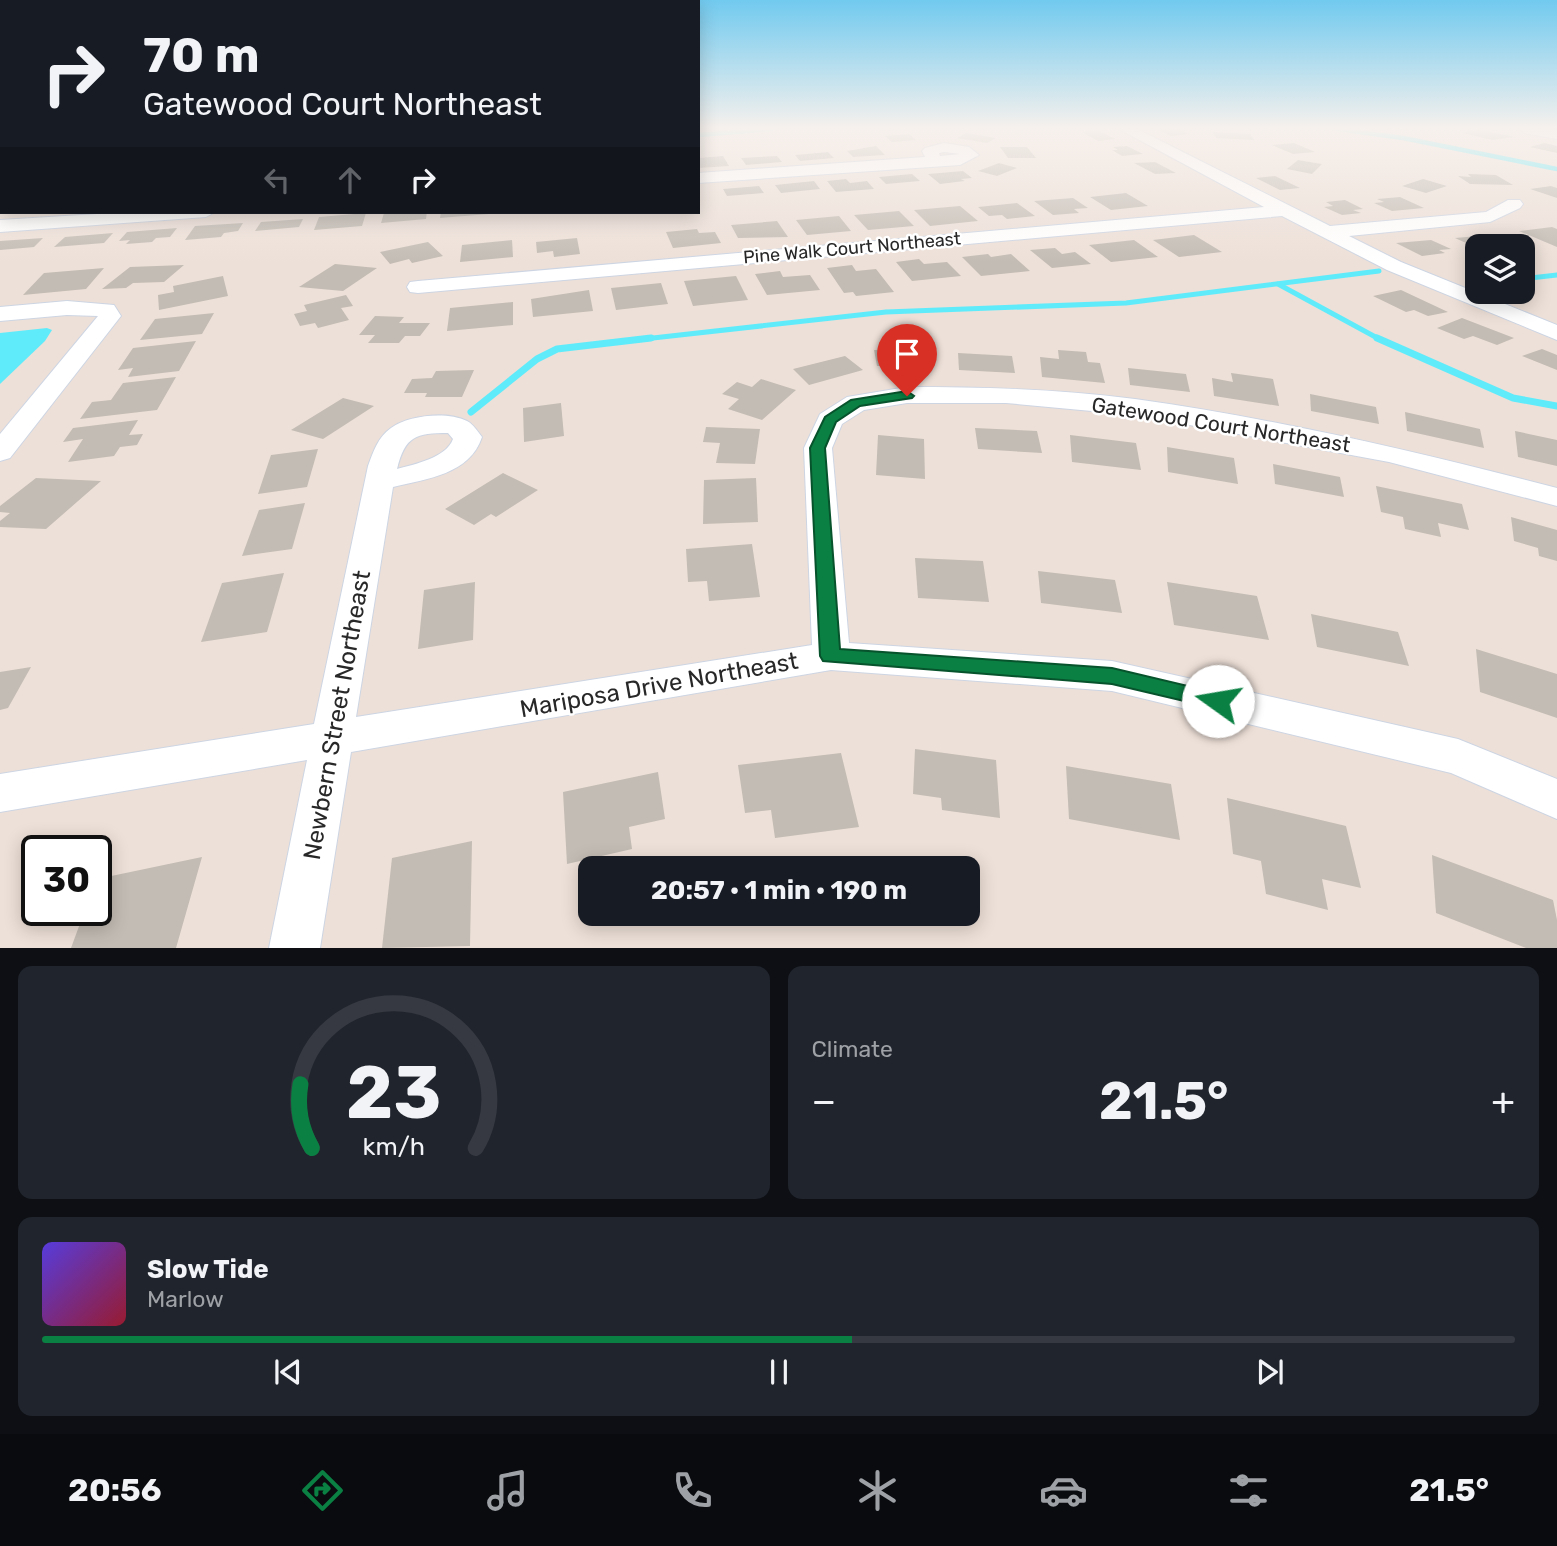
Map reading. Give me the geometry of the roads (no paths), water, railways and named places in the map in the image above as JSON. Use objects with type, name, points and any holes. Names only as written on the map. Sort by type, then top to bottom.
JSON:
[{"type":"street","points":[[700,178],[764,173]]},
{"type":"street","points":[[1213,173],[1394,266],[1557,333]]},
{"type":"street","points":[[1327,232],[1490,217],[1514,204]]},
{"type":"street","name":"Pine Walk Court Northeast","points":[[418,287],[1286,210]]},
{"type":"street","points":[[0,226],[177,214]]},
{"type":"street","points":[[0,314],[90,307],[106,310],[110,316],[0,452]]},
{"type":"street","name":"Gatewood Court Northeast","points":[[831,656],[818,448],[830,420],[856,403],[907,396],[1006,395],[1135,407],[1391,454],[1557,497]]},
{"type":"street","name":"Newbern Street Northeast","points":[[294,947],[379,482]]},
{"type":"street","name":"Mariposa Drive Northeast","points":[[0,793],[831,656],[1112,676],[1458,757],[1557,799]]},
{"type":"water","points":[[47,328],[52,330],[45,341],[0,384],[0,333]]},
{"type":"waterway","points":[[635,340],[886,312],[1126,303],[1379,271]]},
{"type":"waterway","points":[[1535,278],[1557,275]]},
{"type":"waterway","points":[[1278,284],[1379,339]]},
{"type":"waterway","points":[[471,412],[537,359],[557,349],[651,338]]},
{"type":"waterway","points":[[1379,339],[1513,398],[1557,406]]}]
